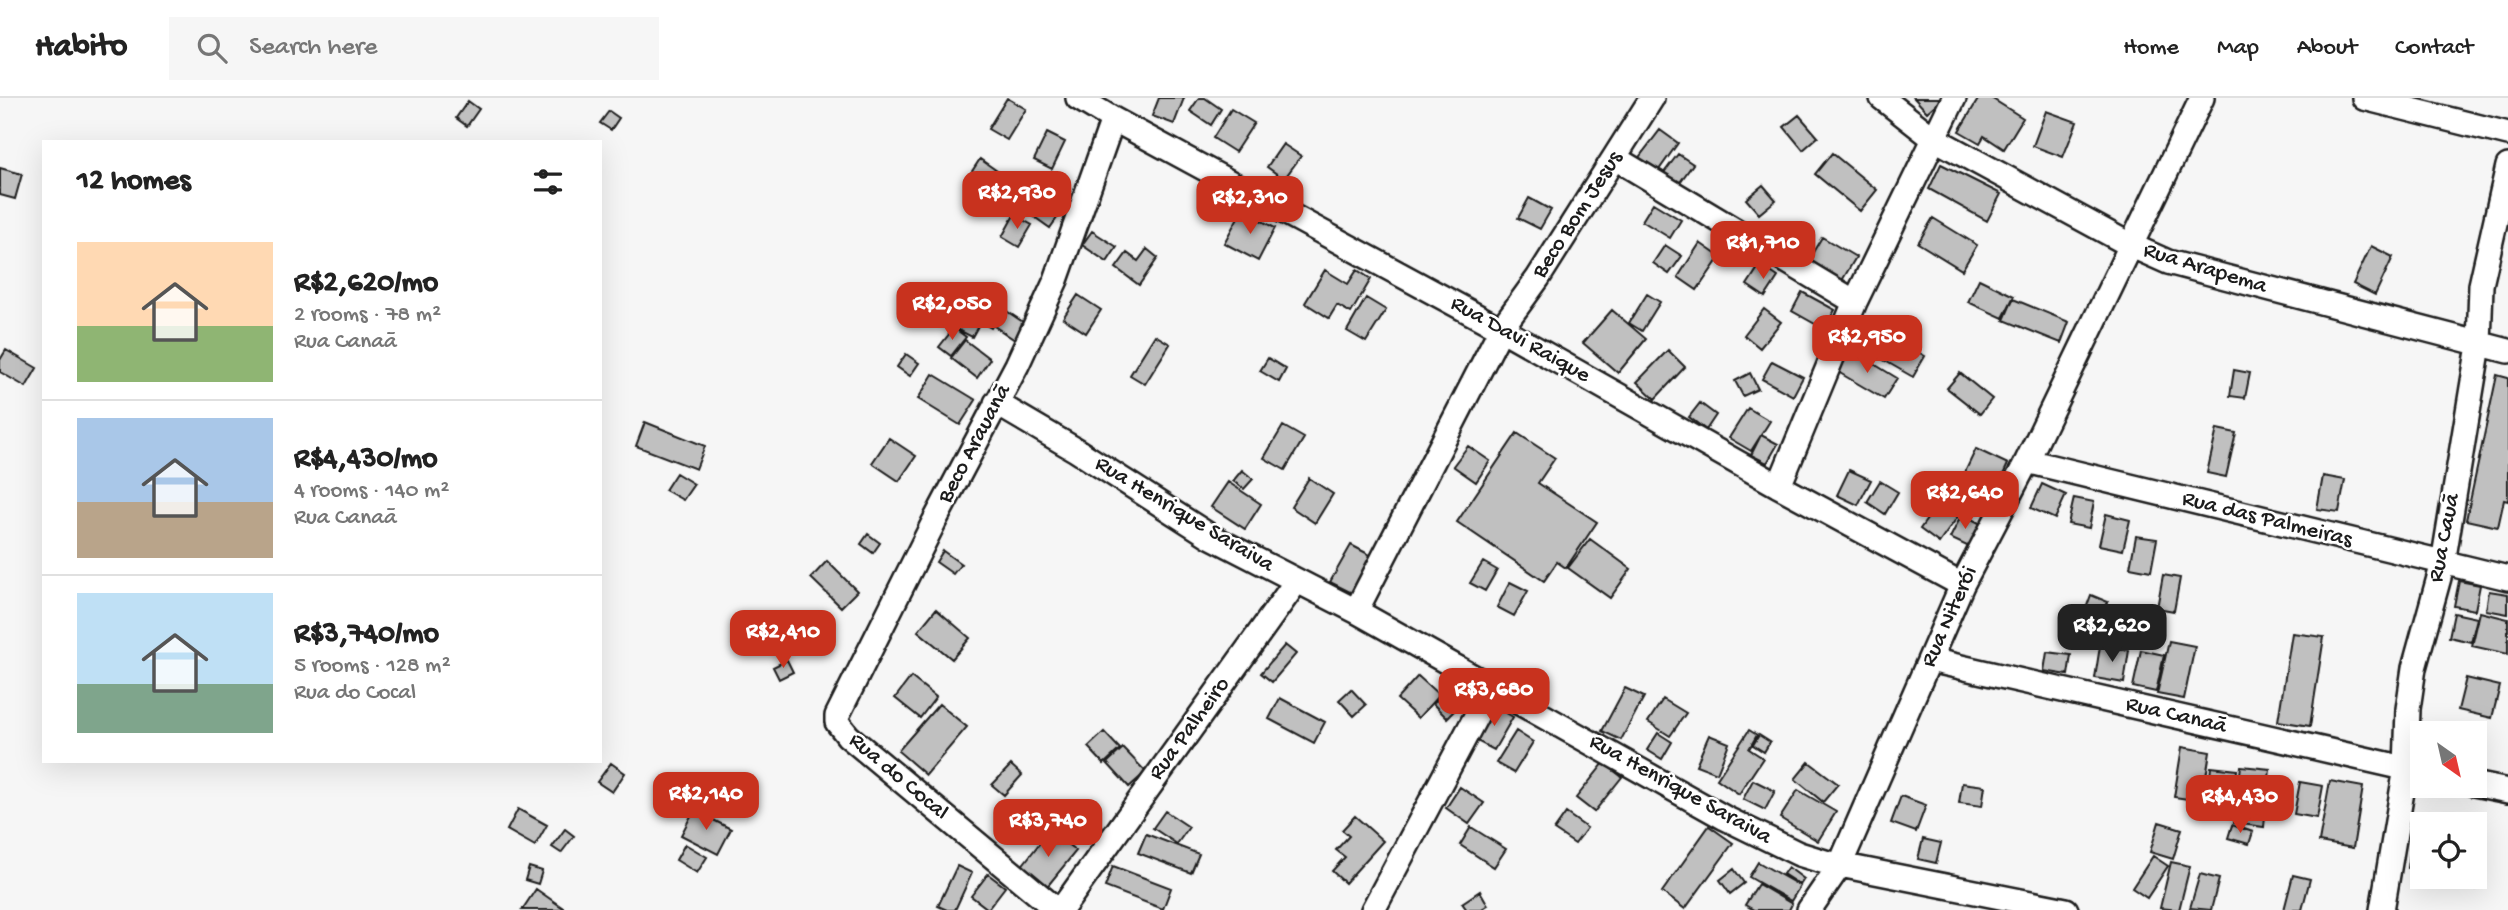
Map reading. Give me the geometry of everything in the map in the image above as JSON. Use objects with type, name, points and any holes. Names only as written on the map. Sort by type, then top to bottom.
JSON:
[{"type":"street","name":"Rua Davi Raique","points":[[1078,98],[1962,585]]},
{"type":"street","name":"Rua Arapema","points":[[1882,98],[1933,138],[2132,246],[2168,262],[2508,351]]},
{"type":"street","points":[[1779,485],[1855,302],[1954,98]]},
{"type":"street","name":"Rua Niterói","points":[[1809,910],[1840,864],[1962,585],[2027,461],[2202,98]]},
{"type":"street","points":[[2364,98],[2508,134]]},
{"type":"street","name":"Beco Bom Jesus","points":[[1356,611],[1501,329],[1538,278],[1615,158],[1642,101]]},
{"type":"street","name":"Beco Arauanã","points":[[837,722],[841,707],[1017,365],[1056,280],[1113,119]]},
{"type":"street","points":[[1615,158],[1855,302]]},
{"type":"street","name":"Rua Cauã","points":[[2410,729],[2408,709],[2414,668],[2443,563],[2479,345],[2481,285],[2508,166]]},
{"type":"street","name":"Rua Henrique Saraiva","points":[[996,403],[1076,450],[1210,536],[1356,611],[1725,818],[1799,854],[2066,910]]},
{"type":"street","name":"Rua das Palmeiras","points":[[2027,461],[2508,578]]},
{"type":"street","name":"Rua Palheiro","points":[[1059,910],[1296,582]]},
{"type":"street","name":"Rua Canaã","points":[[1930,660],[2410,769]]},
{"type":"street","points":[[1374,910],[1491,688]]},
{"type":"street","name":"Rua do Cocal","points":[[837,722],[848,736],[1059,910]]},
{"type":"street","points":[[2487,787],[2508,791]]},
{"type":"street","name":"Rua Cauã","points":[[2382,910],[2410,788]]},
{"type":"building","points":[[1007,98],[1026,109],[1007,140],[988,129]]},
{"type":"building","points":[[1159,98],[1184,98],[1174,124],[1152,116]]},
{"type":"building","points":[[1199,98],[1205,98],[1221,109],[1211,125],[1190,111]]},
{"type":"building","points":[[1914,98],[1943,98],[1927,112]]},
{"type":"building","points":[[1979,98],[1991,98],[2023,118],[2004,149],[1984,136],[1980,143],[1959,131]]},
{"type":"building","points":[[468,101],[479,109],[467,126],[456,118]]},
{"type":"building","points":[[1231,109],[1254,123],[1235,152],[1213,138]]},
{"type":"building","points":[[609,111],[619,118],[611,130],[600,123]]},
{"type":"building","points":[[2046,111],[2077,122],[2063,157],[2033,146]]},
{"type":"building","points":[[1799,115],[1818,137],[1803,150],[1784,127]]},
{"type":"building","points":[[1660,130],[1678,143],[1656,174],[1637,160]]},
{"type":"building","points":[[1047,133],[1065,142],[1052,169],[1034,160]]},
{"type":"building","points":[[1283,144],[1301,156],[1284,179],[1267,167]]},
{"type":"building","points":[[1832,153],[1877,190],[1860,211],[1815,174]]},
{"type":"building","points":[[1678,154],[1693,164],[1678,185],[1663,174]]},
{"type":"building","points":[[980,159],[1000,173],[987,193],[967,179]]},
{"type":"building","points":[[1941,164],[2001,194],[1987,221],[1929,189]]},
{"type":"building","points":[[0,168],[22,174],[15,199],[0,195]]},
{"type":"building","points":[[1763,185],[1776,200],[1759,214],[1746,199]]},
{"type":"building","points":[[1529,198],[1551,210],[1540,229],[1518,218]]},
{"type":"building","points":[[1044,199],[1062,211],[1050,228],[1033,216]]},
{"type":"building","points":[[1653,203],[1681,220],[1670,238],[1642,221]]},
{"type":"building","points":[[1242,210],[1275,228],[1258,261],[1224,243]]},
{"type":"building","points":[[1014,215],[1032,225],[1019,247],[1002,237]]},
{"type":"building","points":[[1933,218],[1977,245],[1962,270],[1918,243]]},
{"type":"building","points":[[1092,231],[1117,247],[1107,262],[1082,245]]},
{"type":"building","points":[[1822,237],[1856,257],[1840,284],[1806,264]]},
{"type":"building","points":[[1700,243],[1720,257],[1697,290],[1678,277]]},
{"type":"building","points":[[1665,245],[1682,256],[1669,274],[1653,263]]},
{"type":"building","points":[[2371,246],[2393,257],[2375,295],[2353,284]]},
{"type":"building","points":[[1147,249],[1158,258],[1139,285],[1116,268],[1127,253],[1138,261]]},
{"type":"building","points":[[1760,265],[1778,277],[1765,297],[1747,285]]},
{"type":"building","points":[[1325,270],[1348,284],[1357,270],[1371,279],[1351,313],[1337,305],[1329,318],[1305,303]]},
{"type":"building","points":[[1979,279],[2014,296],[2003,318],[1968,302]]},
{"type":"building","points":[[962,288],[1001,310],[991,328],[952,306]]},
{"type":"building","points":[[1802,292],[1835,310],[1824,329],[1792,311]]},
{"type":"building","points":[[1647,294],[1660,302],[1642,331],[1629,323]]},
{"type":"building","points":[[1078,295],[1101,310],[1086,333],[1063,318]]},
{"type":"building","points":[[1366,298],[1386,310],[1366,342],[1347,331]]},
{"type":"building","points":[[2013,299],[2069,322],[2061,343],[2004,320]]},
{"type":"building","points":[[1764,309],[1781,322],[1760,348],[1744,335]]},
{"type":"building","points":[[1005,310],[1029,326],[1018,342],[994,326]]},
{"type":"building","points":[[1612,310],[1646,339],[1618,373],[1583,343]]},
{"type":"building","points":[[959,316],[978,326],[972,337],[953,327]]},
{"type":"building","points":[[1864,321],[1925,356],[1913,377],[1852,342]]},
{"type":"building","points":[[954,328],[966,337],[951,356],[939,347]]},
{"type":"building","points":[[1155,335],[1170,344],[1145,384],[1130,375]]},
{"type":"building","points":[[965,340],[990,359],[977,378],[951,358]]},
{"type":"building","points":[[6,350],[37,368],[26,387],[0,372],[0,360]]},
{"type":"building","points":[[1668,350],[1685,367],[1655,399],[1637,382]]},
{"type":"building","points":[[1851,350],[1897,378],[1884,399],[1838,372]]},
{"type":"building","points":[[906,354],[919,363],[910,376],[897,367]]},
{"type":"building","points":[[1268,358],[1286,369],[1279,382],[1260,371]]},
{"type":"building","points":[[1772,361],[1803,377],[1793,396],[1762,379]]},
{"type":"building","points":[[2234,370],[2250,373],[2245,398],[2230,396]]},
{"type":"building","points":[[1750,373],[1758,389],[1743,396],[1735,381]]},
{"type":"building","points":[[1960,373],[1992,399],[1980,414],[1947,388]]},
{"type":"building","points":[[933,374],[976,400],[960,425],[918,399]]},
{"type":"building","points":[[2497,375],[2508,378],[2508,501],[2504,500],[2498,527],[2466,520]]},
{"type":"building","points":[[1700,403],[1716,415],[1706,430],[1689,417]]},
{"type":"building","points":[[1748,408],[1770,421],[1751,451],[1729,438]]},
{"type":"building","points":[[645,422],[705,446],[696,469],[636,446]]},
{"type":"building","points":[[1283,426],[1304,438],[1285,470],[1264,458]]},
{"type":"building","points":[[2217,429],[2236,433],[2226,477],[2207,473]]},
{"type":"building","points":[[1517,433],[1555,458],[1538,483],[1597,522],[1566,568],[1557,562],[1544,581],[1457,522]]},
{"type":"building","points":[[1761,435],[1778,444],[1767,463],[1751,455]]},
{"type":"building","points":[[889,438],[916,456],[899,481],[872,463]]},
{"type":"building","points":[[1468,446],[1490,461],[1476,482],[1453,466]]},
{"type":"building","points":[[1976,449],[2008,464],[1996,490],[1964,474]]},
{"type":"building","points":[[1242,470],[1253,479],[1244,489],[1233,481]]},
{"type":"building","points":[[1849,470],[1871,480],[1858,505],[1837,495]]},
{"type":"building","points":[[676,473],[694,484],[683,500],[665,490]]},
{"type":"building","points":[[2323,476],[2345,480],[2339,512],[2317,509]]},
{"type":"building","points":[[1309,478],[1333,494],[1315,523],[1291,507]]},
{"type":"building","points":[[1880,481],[1898,492],[1885,514],[1867,502]]},
{"type":"building","points":[[1228,482],[1261,504],[1245,529],[1211,507]]},
{"type":"building","points":[[2042,484],[2066,495],[2055,519],[2031,508]]},
{"type":"building","points":[[1942,498],[1961,512],[1939,543],[1920,529]]},
{"type":"building","points":[[2074,498],[2094,502],[2089,528],[2068,524]]},
{"type":"building","points":[[1962,514],[1981,524],[1969,547],[1950,538]]},
{"type":"building","points":[[2106,514],[2130,520],[2123,550],[2099,545]]},
{"type":"building","points":[[868,534],[880,543],[873,553],[861,544]]},
{"type":"building","points":[[2136,536],[2157,539],[2151,571],[2130,567]]},
{"type":"building","points":[[1590,539],[1631,569],[1610,598],[1568,568]]},
{"type":"building","points":[[1351,545],[1372,556],[1352,593],[1330,582]]},
{"type":"building","points":[[943,551],[961,564],[953,574],[936,562]]},
{"type":"building","points":[[827,561],[857,591],[841,607],[811,578]]},
{"type":"building","points":[[1483,562],[1497,570],[1485,591],[1470,583]]},
{"type":"building","points":[[2163,575],[2180,578],[2174,611],[2157,608]]},
{"type":"building","points":[[2459,581],[2480,585],[2475,610],[2454,606]]},
{"type":"building","points":[[1510,582],[1528,591],[1514,616],[1497,607]]},
{"type":"building","points":[[2489,591],[2508,594],[2508,614],[2486,610]]},
{"type":"building","points":[[2091,595],[2108,602],[2100,620],[2084,614]]},
{"type":"building","points":[[936,609],[970,638],[952,659],[918,631]]},
{"type":"building","points":[[2480,612],[2508,619],[2508,654],[2472,646]]},
{"type":"building","points":[[2454,613],[2477,618],[2471,642],[2449,637]]},
{"type":"building","points":[[2087,618],[2104,623],[2099,639],[2082,635]]},
{"type":"building","points":[[2292,633],[2324,637],[2310,726],[2278,721]]},
{"type":"building","points":[[2169,641],[2195,646],[2184,699],[2157,694]]},
{"type":"building","points":[[1285,645],[1296,654],[1272,682],[1261,673]]},
{"type":"building","points":[[2100,646],[2129,650],[2124,683],[2095,678]]},
{"type":"building","points":[[2141,650],[2164,655],[2156,692],[2133,687]]},
{"type":"building","points":[[2047,652],[2071,655],[2068,675],[2044,671]]},
{"type":"building","points":[[787,660],[793,672],[779,679],[773,667]]},
{"type":"building","points":[[1418,676],[1439,695],[1418,718],[1397,699]]},
{"type":"building","points":[[911,677],[936,697],[920,718],[895,698]]},
{"type":"building","points":[[2466,678],[2500,686],[2492,718],[2458,710]]},
{"type":"building","points":[[1449,688],[1463,702],[1447,718],[1433,704]]},
{"type":"building","points":[[1625,688],[1644,697],[1621,740],[1602,731]]},
{"type":"building","points":[[1351,689],[1366,705],[1354,716],[1339,700]]},
{"type":"building","points":[[1280,698],[1325,722],[1314,743],[1269,719]]},
{"type":"building","points":[[1663,699],[1686,713],[1670,736],[1648,722]]},
{"type":"building","points":[[939,704],[967,727],[926,775],[898,751]]},
{"type":"building","points":[[1494,706],[1513,717],[1494,750],[1475,740]]},
{"type":"building","points":[[1749,730],[1757,735],[1749,749],[1763,758],[1739,794],[1717,779]]},
{"type":"building","points":[[1516,731],[1533,742],[1514,773],[1496,763]]},
{"type":"building","points":[[1104,732],[1120,749],[1104,764],[1088,747]]},
{"type":"building","points":[[1658,733],[1672,742],[1662,759],[1647,750]]},
{"type":"building","points":[[1709,735],[1729,743],[1717,773],[1696,765]]},
{"type":"building","points":[[1759,735],[1770,742],[1764,752],[1753,745]]},
{"type":"building","points":[[2182,747],[2210,752],[2202,801],[2174,797]]},
{"type":"building","points":[[1123,748],[1146,772],[1129,787],[1107,763]]},
{"type":"building","points":[[1809,762],[1838,784],[1823,802],[1795,779]]},
{"type":"building","points":[[611,763],[625,773],[612,792],[597,782]]},
{"type":"building","points":[[1604,763],[1622,777],[1594,812],[1576,798]]},
{"type":"building","points":[[1011,765],[1022,775],[1004,795],[992,785]]},
{"type":"building","points":[[2241,766],[2270,769],[2264,827],[2234,823]]},
{"type":"building","points":[[2211,767],[2237,770],[2234,801],[2208,799]]},
{"type":"building","points":[[1753,780],[1775,791],[1765,810],[1743,799]]},
{"type":"building","points":[[2330,781],[2363,787],[2353,848],[2319,842]]},
{"type":"building","points":[[2300,782],[2323,786],[2317,818],[2294,814]]},
{"type":"building","points":[[1962,783],[1985,786],[1982,806],[1959,803]]},
{"type":"building","points":[[1460,787],[1484,803],[1469,824],[1446,808]]},
{"type":"building","points":[[1798,790],[1836,812],[1818,841],[1780,818]]},
{"type":"building","points":[[1901,796],[1926,805],[1916,832],[1891,823]]},
{"type":"building","points":[[518,809],[547,825],[535,846],[507,830]]},
{"type":"building","points":[[694,810],[731,829],[718,854],[681,835]]},
{"type":"building","points":[[1165,811],[1189,827],[1177,844],[1153,828]]},
{"type":"building","points":[[1566,813],[1587,828],[1575,844],[1554,830]]},
{"type":"building","points":[[1355,816],[1383,841],[1345,883],[1332,871],[1345,857],[1336,850],[1349,836],[1342,830]]},
{"type":"building","points":[[2159,822],[2182,829],[2173,859],[2150,852]]},
{"type":"building","points":[[2232,825],[2253,832],[2249,844],[2228,838]]},
{"type":"building","points":[[1709,826],[1733,843],[1685,909],[1662,892]]},
{"type":"building","points":[[1471,827],[1506,849],[1494,867],[1460,845]]},
{"type":"building","points":[[565,829],[574,836],[561,853],[552,847]]},
{"type":"building","points":[[1050,830],[1076,851],[1046,888],[1021,867]]},
{"type":"building","points":[[1146,834],[1199,854],[1191,873],[1138,853]]},
{"type":"building","points":[[1923,839],[1941,843],[1936,863],[1918,859]]},
{"type":"building","points":[[685,844],[707,857],[697,873],[676,860]]},
{"type":"building","points":[[2153,856],[2168,866],[2147,898],[2132,888]]},
{"type":"building","points":[[1758,862],[1800,886],[1791,901],[1749,877]]},
{"type":"building","points":[[2171,862],[2190,866],[2179,910],[2160,908]]},
{"type":"building","points":[[957,866],[972,873],[955,910],[947,910],[938,906]]},
{"type":"building","points":[[1113,866],[1171,888],[1163,909],[1105,887]]},
{"type":"building","points":[[529,867],[542,871],[538,884],[525,880]]},
{"type":"building","points":[[1788,867],[1804,879],[1800,885],[1783,874]]},
{"type":"building","points":[[1734,869],[1744,883],[1730,894],[1720,880]]},
{"type":"building","points":[[988,874],[1005,887],[988,909],[971,896]]},
{"type":"building","points":[[2200,874],[2219,879],[2211,910],[2190,908]]},
{"type":"building","points":[[2293,875],[2310,879],[2302,910],[2284,910]]},
{"type":"building","points":[[1758,884],[1792,904],[1789,910],[1754,910],[1745,905]]},
{"type":"building","points":[[536,889],[566,910],[522,910]]},
{"type":"building","points":[[1480,891],[1488,905],[1480,910],[1467,910],[1462,903]]}]
